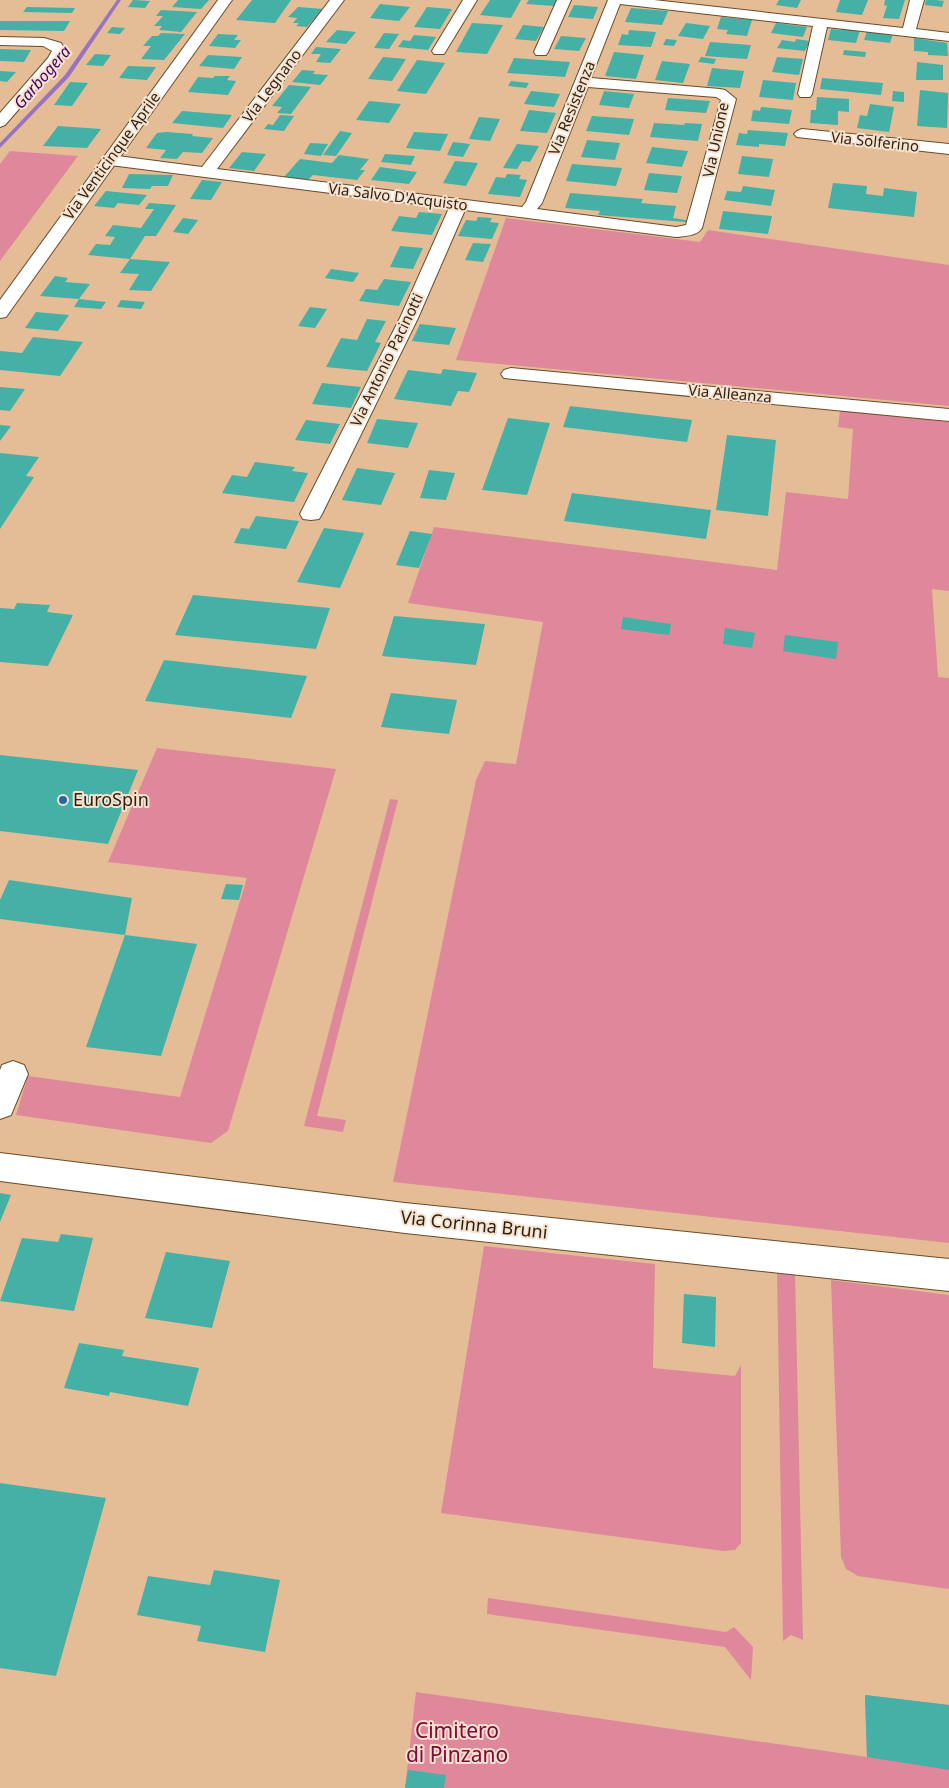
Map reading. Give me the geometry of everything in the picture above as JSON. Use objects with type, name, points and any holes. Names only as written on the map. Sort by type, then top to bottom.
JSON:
[{"type":"street","name":"Via Venticinque Aprile","points":[[0,313],[225,0]]},
{"type":"street","name":"Via Legnano","points":[[206,172],[337,0]]},
{"type":"street","points":[[439,51],[470,0]]},
{"type":"street","points":[[541,52],[564,0]]},
{"type":"street","name":"Via Resistenza","points":[[526,213],[534,203],[615,0]]},
{"type":"street","points":[[620,0],[949,37]]},
{"type":"street","points":[[909,32],[917,0]]},
{"type":"street","points":[[805,94],[821,22]]},
{"type":"street","points":[[0,41],[44,42],[56,46],[59,51],[54,60],[0,122]]},
{"type":"street","name":"Via Unione","points":[[583,82],[720,93],[729,99],[696,226],[687,232]]},
{"type":"street","name":"Via Solferino","points":[[802,134],[949,149]]},
{"type":"street","name":"Via Salvo D'Acquisto","points":[[110,160],[687,232]]},
{"type":"street","name":"Via Antonio Pacinotti","points":[[311,514],[409,318],[459,205]]},
{"type":"street","name":"Via Alleanza","points":[[511,374],[949,415]]},
{"type":"street","points":[[0,1106],[13,1074]]},
{"type":"street","name":"Via Corinna Bruni","points":[[0,1167],[404,1218],[949,1275]]},
{"type":"green space","points":[[10,151],[78,156],[0,261],[0,164]]},
{"type":"green space","points":[[506,218],[700,242],[708,230],[949,265],[949,406],[456,360]]},
{"type":"green space","points":[[840,410],[949,422],[949,591],[932,589],[938,677],[949,678],[949,1243],[393,1182],[476,780],[485,761],[516,764],[543,622],[408,603],[434,527],[777,570],[786,492],[848,499],[853,429],[838,427]]},
{"type":"green space","points":[[157,748],[336,769],[228,1131],[211,1143],[16,1115],[28,1076],[180,1097],[247,878],[108,862]]},
{"type":"green space","points":[[390,799],[398,800],[317,1116],[346,1120],[343,1132],[304,1126]]},
{"type":"green space","points":[[484,1246],[655,1264],[653,1368],[735,1376],[741,1365],[741,1543],[735,1550],[723,1551],[441,1513]]},
{"type":"green space","points":[[777,1270],[795,1272],[803,1640],[791,1635],[783,1641]]},
{"type":"green space","points":[[831,1280],[949,1295],[949,1589],[858,1576],[846,1569],[841,1557]]},
{"type":"green space","points":[[488,1598],[726,1632],[734,1627],[753,1647],[751,1680],[725,1647],[487,1614]]},
{"type":"green space","name":"Cimitero di Pinzano","points":[[416,1692],[867,1757],[865,1695],[949,1705],[949,1788],[405,1788]]},
{"type":"building","points":[[133,0],[150,1],[145,8],[128,7]]},
{"type":"building","points":[[178,0],[209,0],[201,9],[172,7]]},
{"type":"building","points":[[252,0],[291,0],[275,23],[236,20]]},
{"type":"building","points":[[490,0],[521,0],[511,18],[480,15]]},
{"type":"building","points":[[529,0],[558,0],[555,6],[526,4]]},
{"type":"building","points":[[779,0],[801,0],[797,8],[776,5]]},
{"type":"building","points":[[840,0],[868,0],[862,15],[836,12]]},
{"type":"building","points":[[885,0],[905,0],[899,19],[883,18],[887,6],[884,5]]},
{"type":"building","points":[[926,0],[944,1],[942,7],[925,5]]},
{"type":"building","points":[[380,4],[410,7],[399,21],[370,18]]},
{"type":"building","points":[[574,5],[598,7],[593,19],[568,17]]},
{"type":"building","points":[[27,7],[75,8],[72,13],[23,12]]},
{"type":"building","points":[[298,7],[323,9],[307,27],[296,26],[299,23],[293,23],[297,18],[288,17]]},
{"type":"building","points":[[427,7],[452,9],[440,29],[414,27]]},
{"type":"building","points":[[631,8],[668,11],[662,25],[625,22]]},
{"type":"building","points":[[161,10],[197,12],[181,32],[159,30],[162,26],[154,26],[163,16],[156,16]]},
{"type":"building","points":[[721,17],[752,20],[747,36],[726,34],[728,30],[717,29]]},
{"type":"building","points":[[0,21],[70,21],[64,31],[0,30]]},
{"type":"building","points":[[472,23],[503,25],[487,54],[456,52]]},
{"type":"building","points":[[686,23],[710,26],[703,39],[678,36]]},
{"type":"building","points":[[776,23],[807,27],[803,37],[771,33]]},
{"type":"building","points":[[523,25],[544,27],[536,41],[515,39]]},
{"type":"building","points":[[112,27],[125,28],[120,34],[107,33]]},
{"type":"building","points":[[842,28],[860,30],[856,43],[828,40],[831,29],[841,30]]},
{"type":"building","points":[[337,30],[356,32],[346,44],[326,42]]},
{"type":"building","points":[[629,30],[656,32],[651,47],[618,45],[622,34],[628,35]]},
{"type":"building","points":[[867,31],[893,34],[890,43],[864,40]]},
{"type":"building","points":[[161,33],[185,34],[164,60],[141,59],[151,46],[143,46],[152,36],[158,36]]},
{"type":"building","points":[[384,33],[399,34],[389,49],[374,48]]},
{"type":"building","points":[[218,34],[238,35],[234,40],[241,40],[235,48],[209,46]]},
{"type":"building","points":[[414,35],[436,37],[428,50],[398,47],[403,40],[410,41]]},
{"type":"building","points":[[561,36],[586,38],[579,51],[554,49]]},
{"type":"building","points":[[914,38],[947,43],[948,56],[928,55],[928,52],[914,51]]},
{"type":"building","points":[[666,39],[677,40],[674,46],[663,45]]},
{"type":"building","points":[[796,39],[810,41],[805,51],[777,48],[782,40],[795,42]]},
{"type":"building","points":[[710,42],[751,45],[747,59],[705,56]]},
{"type":"building","points":[[316,47],[341,49],[330,63],[316,62],[321,54],[311,54]]},
{"type":"building","points":[[0,49],[31,50],[24,62],[0,61]]},
{"type":"building","points":[[844,50],[866,52],[865,57],[843,55]]},
{"type":"building","points":[[614,52],[644,55],[636,79],[605,76]]},
{"type":"building","points":[[95,54],[111,55],[103,66],[86,65]]},
{"type":"building","points":[[208,55],[242,57],[234,69],[199,66]]},
{"type":"building","points":[[383,57],[406,59],[392,81],[368,79]]},
{"type":"building","points":[[701,57],[716,59],[714,64],[698,62]]},
{"type":"building","points":[[777,57],[803,59],[799,75],[772,72]]},
{"type":"building","points":[[514,58],[570,62],[565,77],[507,73]]},
{"type":"building","points":[[417,60],[445,63],[426,94],[397,91]]},
{"type":"building","points":[[662,61],[690,64],[683,83],[655,80]]},
{"type":"building","points":[[917,62],[943,65],[943,80],[916,80]]},
{"type":"building","points":[[128,66],[156,67],[147,80],[119,78]]},
{"type":"building","points":[[712,68],[744,71],[740,88],[707,86]]},
{"type":"building","points":[[302,70],[315,71],[313,74],[328,75],[320,85],[292,82]]},
{"type":"building","points":[[0,71],[16,72],[7,82],[0,81]]},
{"type":"building","points":[[215,76],[230,76],[227,80],[236,81],[228,95],[188,92],[198,77],[213,78]]},
{"type":"building","points":[[822,78],[883,83],[881,95],[820,89]]},
{"type":"building","points":[[763,80],[796,83],[793,100],[759,97]]},
{"type":"building","points":[[511,81],[529,83],[526,88],[508,86]]},
{"type":"building","points":[[70,82],[88,83],[72,106],[54,105]]},
{"type":"building","points":[[289,85],[311,87],[291,114],[277,113],[282,107],[272,106]]},
{"type":"building","points":[[920,90],[948,93],[947,128],[917,126]]},
{"type":"building","points":[[531,91],[560,94],[554,107],[524,104]]},
{"type":"building","points":[[604,91],[634,94],[629,108],[599,105]]},
{"type":"building","points":[[893,91],[904,92],[904,102],[892,101]]},
{"type":"building","points":[[817,97],[849,99],[849,112],[838,111],[838,125],[810,123],[811,110],[816,110]]},
{"type":"building","points":[[668,98],[710,101],[706,113],[665,110]]},
{"type":"building","points":[[369,101],[401,104],[389,123],[356,120]]},
{"type":"building","points":[[870,104],[894,107],[889,132],[857,128],[860,115],[867,116]]},
{"type":"building","points":[[761,107],[792,110],[789,124],[751,121],[753,110],[760,111]]},
{"type":"building","points":[[529,110],[556,113],[547,133],[520,131]]},
{"type":"building","points":[[182,111],[232,115],[223,128],[172,123]]},
{"type":"building","points":[[280,115],[294,116],[284,131],[264,129],[268,124],[273,125]]},
{"type":"building","points":[[592,116],[634,119],[629,135],[586,131]]},
{"type":"building","points":[[479,117],[500,119],[490,141],[469,139]]},
{"type":"building","points":[[654,123],[702,124],[698,141],[650,137]]},
{"type":"building","points":[[58,126],[101,129],[87,148],[43,146]]},
{"type":"building","points":[[748,130],[788,133],[785,146],[759,144],[759,147],[736,145],[739,133],[747,134]]},
{"type":"building","points":[[340,131],[352,133],[336,156],[323,155]]},
{"type":"building","points":[[166,132],[213,138],[202,153],[183,152],[177,159],[160,158],[166,150],[146,148],[157,133]]},
{"type":"building","points":[[414,132],[448,134],[440,151],[406,148]]},
{"type":"building","points":[[587,140],[620,143],[615,160],[581,157]]},
{"type":"building","points":[[453,142],[470,144],[463,157],[447,155]]},
{"type":"building","points":[[310,143],[328,144],[321,156],[304,154]]},
{"type":"building","points":[[517,144],[539,146],[530,162],[522,161],[517,169],[503,168]]},
{"type":"building","points":[[652,147],[688,151],[682,167],[646,163]]},
{"type":"building","points":[[242,152],[266,154],[254,171],[229,168]]},
{"type":"building","points":[[385,154],[415,156],[411,165],[381,162]]},
{"type":"building","points":[[339,155],[369,159],[360,170],[365,170],[357,180],[313,175],[308,180],[284,177],[300,159],[332,163]]},
{"type":"building","points":[[742,156],[773,159],[769,177],[738,174]]},
{"type":"building","points":[[455,161],[478,163],[466,186],[443,183]]},
{"type":"building","points":[[572,164],[622,168],[616,186],[566,181]]},
{"type":"building","points":[[380,167],[417,172],[409,184],[371,180]]},
{"type":"building","points":[[649,173],[682,176],[677,193],[644,190]]},
{"type":"building","points":[[129,174],[173,175],[168,186],[152,186],[150,189],[122,188]]},
{"type":"building","points":[[507,174],[521,175],[519,179],[527,180],[520,197],[488,194],[496,177],[505,178]]},
{"type":"building","points":[[202,180],[222,182],[211,200],[190,199]]},
{"type":"building","points":[[833,183],[867,186],[866,194],[883,196],[884,188],[917,192],[914,217],[828,208]]},
{"type":"building","points":[[743,186],[775,190],[771,206],[724,200],[727,191],[741,192]]},
{"type":"building","points":[[106,191],[147,195],[139,205],[118,203],[114,208],[94,206]]},
{"type":"building","points":[[570,193],[643,199],[641,203],[676,206],[673,218],[686,220],[686,222],[598,215],[600,211],[565,208]]},
{"type":"building","points":[[149,203],[176,205],[156,236],[145,236],[130,259],[88,255],[96,244],[110,245],[115,237],[105,236],[113,225],[141,228],[154,209],[145,209]]},
{"type":"building","points":[[723,211],[772,216],[768,234],[719,229]]},
{"type":"building","points":[[419,212],[442,214],[432,235],[391,231],[399,216],[416,218]]},
{"type":"building","points":[[478,217],[492,218],[490,222],[499,223],[492,239],[458,236],[466,220],[476,221]]},
{"type":"building","points":[[183,218],[198,220],[188,234],[173,232]]},
{"type":"building","points":[[473,243],[491,244],[483,262],[465,260]]},
{"type":"building","points":[[400,246],[423,248],[413,269],[390,267]]},
{"type":"building","points":[[130,259],[170,262],[151,291],[129,290],[139,274],[120,273]]},
{"type":"building","points":[[331,269],[359,273],[353,282],[325,278]]},
{"type":"building","points":[[55,276],[68,278],[65,282],[90,284],[79,299],[40,296]]},
{"type":"building","points":[[384,279],[411,282],[399,306],[359,301],[366,289],[377,290]]},
{"type":"building","points":[[79,299],[106,302],[101,309],[74,307]]},
{"type":"building","points":[[121,300],[145,302],[141,309],[117,307]]},
{"type":"building","points":[[310,307],[327,309],[315,328],[298,326]]},
{"type":"building","points":[[36,312],[69,315],[58,331],[25,328]]},
{"type":"building","points":[[367,319],[386,321],[375,342],[381,343],[367,371],[326,367],[341,338],[357,340]]},
{"type":"building","points":[[420,324],[456,328],[449,345],[412,341]]},
{"type":"building","points":[[33,337],[83,342],[60,376],[0,370],[0,351],[22,353]]},
{"type":"building","points":[[443,369],[477,373],[469,392],[458,391],[451,406],[394,399],[408,370],[441,374]]},
{"type":"building","points":[[322,383],[361,387],[351,408],[312,404]]},
{"type":"building","points":[[0,387],[25,389],[10,411],[0,410]]},
{"type":"building","points":[[570,406],[692,420],[687,442],[563,427]]},
{"type":"building","points":[[508,418],[550,423],[527,495],[482,490]]},
{"type":"building","points":[[377,419],[418,423],[408,448],[367,443]]},
{"type":"building","points":[[306,420],[340,424],[330,444],[295,440]]},
{"type":"building","points":[[0,425],[11,426],[0,441]]},
{"type":"building","points":[[727,435],[776,440],[768,516],[716,510]]},
{"type":"building","points":[[0,453],[39,457],[26,476],[34,477],[0,529]]},
{"type":"building","points":[[255,462],[295,467],[292,471],[308,473],[294,502],[222,493],[232,475],[247,477]]},
{"type":"building","points":[[357,468],[395,473],[381,505],[342,500]]},
{"type":"building","points":[[429,470],[455,473],[446,500],[420,498]]},
{"type":"building","points":[[572,493],[711,510],[706,539],[564,521]]},
{"type":"building","points":[[256,516],[299,521],[286,549],[234,543],[241,528],[249,529]]},
{"type":"building","points":[[324,528],[364,533],[340,588],[297,582]]},
{"type":"building","points":[[410,531],[432,534],[419,568],[396,565]]},
{"type":"building","points":[[193,595],[330,608],[316,649],[175,635]]},
{"type":"building","points":[[17,603],[50,605],[47,612],[73,615],[48,666],[0,662],[0,608],[14,609]]},
{"type":"building","points":[[394,616],[485,624],[476,665],[382,656]]},
{"type":"building","points":[[623,617],[671,624],[669,635],[621,629]]},
{"type":"building","points":[[725,628],[755,633],[752,648],[723,644]]},
{"type":"building","points":[[785,635],[838,642],[836,659],[783,651]]},
{"type":"building","points":[[164,660],[307,676],[291,718],[145,701]]},
{"type":"building","points":[[391,693],[457,700],[449,734],[381,727]]},
{"type":"building","name":"EuroSpin","points":[[0,755],[138,770],[108,844],[0,831]]},
{"type":"building","points":[[9,880],[132,898],[125,935],[0,919],[0,900]]},
{"type":"building","points":[[226,884],[243,885],[239,900],[221,899]]},
{"type":"building","points":[[125,935],[197,944],[161,1056],[86,1047]]},
{"type":"building","points":[[0,1193],[11,1195],[0,1222]]},
{"type":"building","points":[[61,1234],[93,1238],[74,1311],[0,1301],[22,1238],[58,1242]]},
{"type":"building","points":[[166,1252],[230,1261],[212,1328],[145,1318]]},
{"type":"building","points":[[684,1294],[716,1297],[715,1347],[682,1343]]},
{"type":"building","points":[[79,1343],[124,1350],[122,1356],[199,1368],[188,1406],[110,1392],[109,1396],[64,1388]]},
{"type":"building","points":[[0,1483],[106,1498],[56,1676],[0,1668]]},
{"type":"building","points":[[214,1570],[280,1580],[265,1652],[197,1641],[201,1626],[137,1615],[148,1576],[210,1585]]},
{"type":"building","points":[[865,1695],[949,1705],[949,1770],[867,1757]]},
{"type":"building","points":[[408,1770],[446,1775],[444,1788],[405,1788]]},
{"type":"waterway","name":"Garbogera","points":[[0,146],[67,76],[119,0]]},
{"type":"place","name":"EuroSpin","points":[[63,800]]}]
